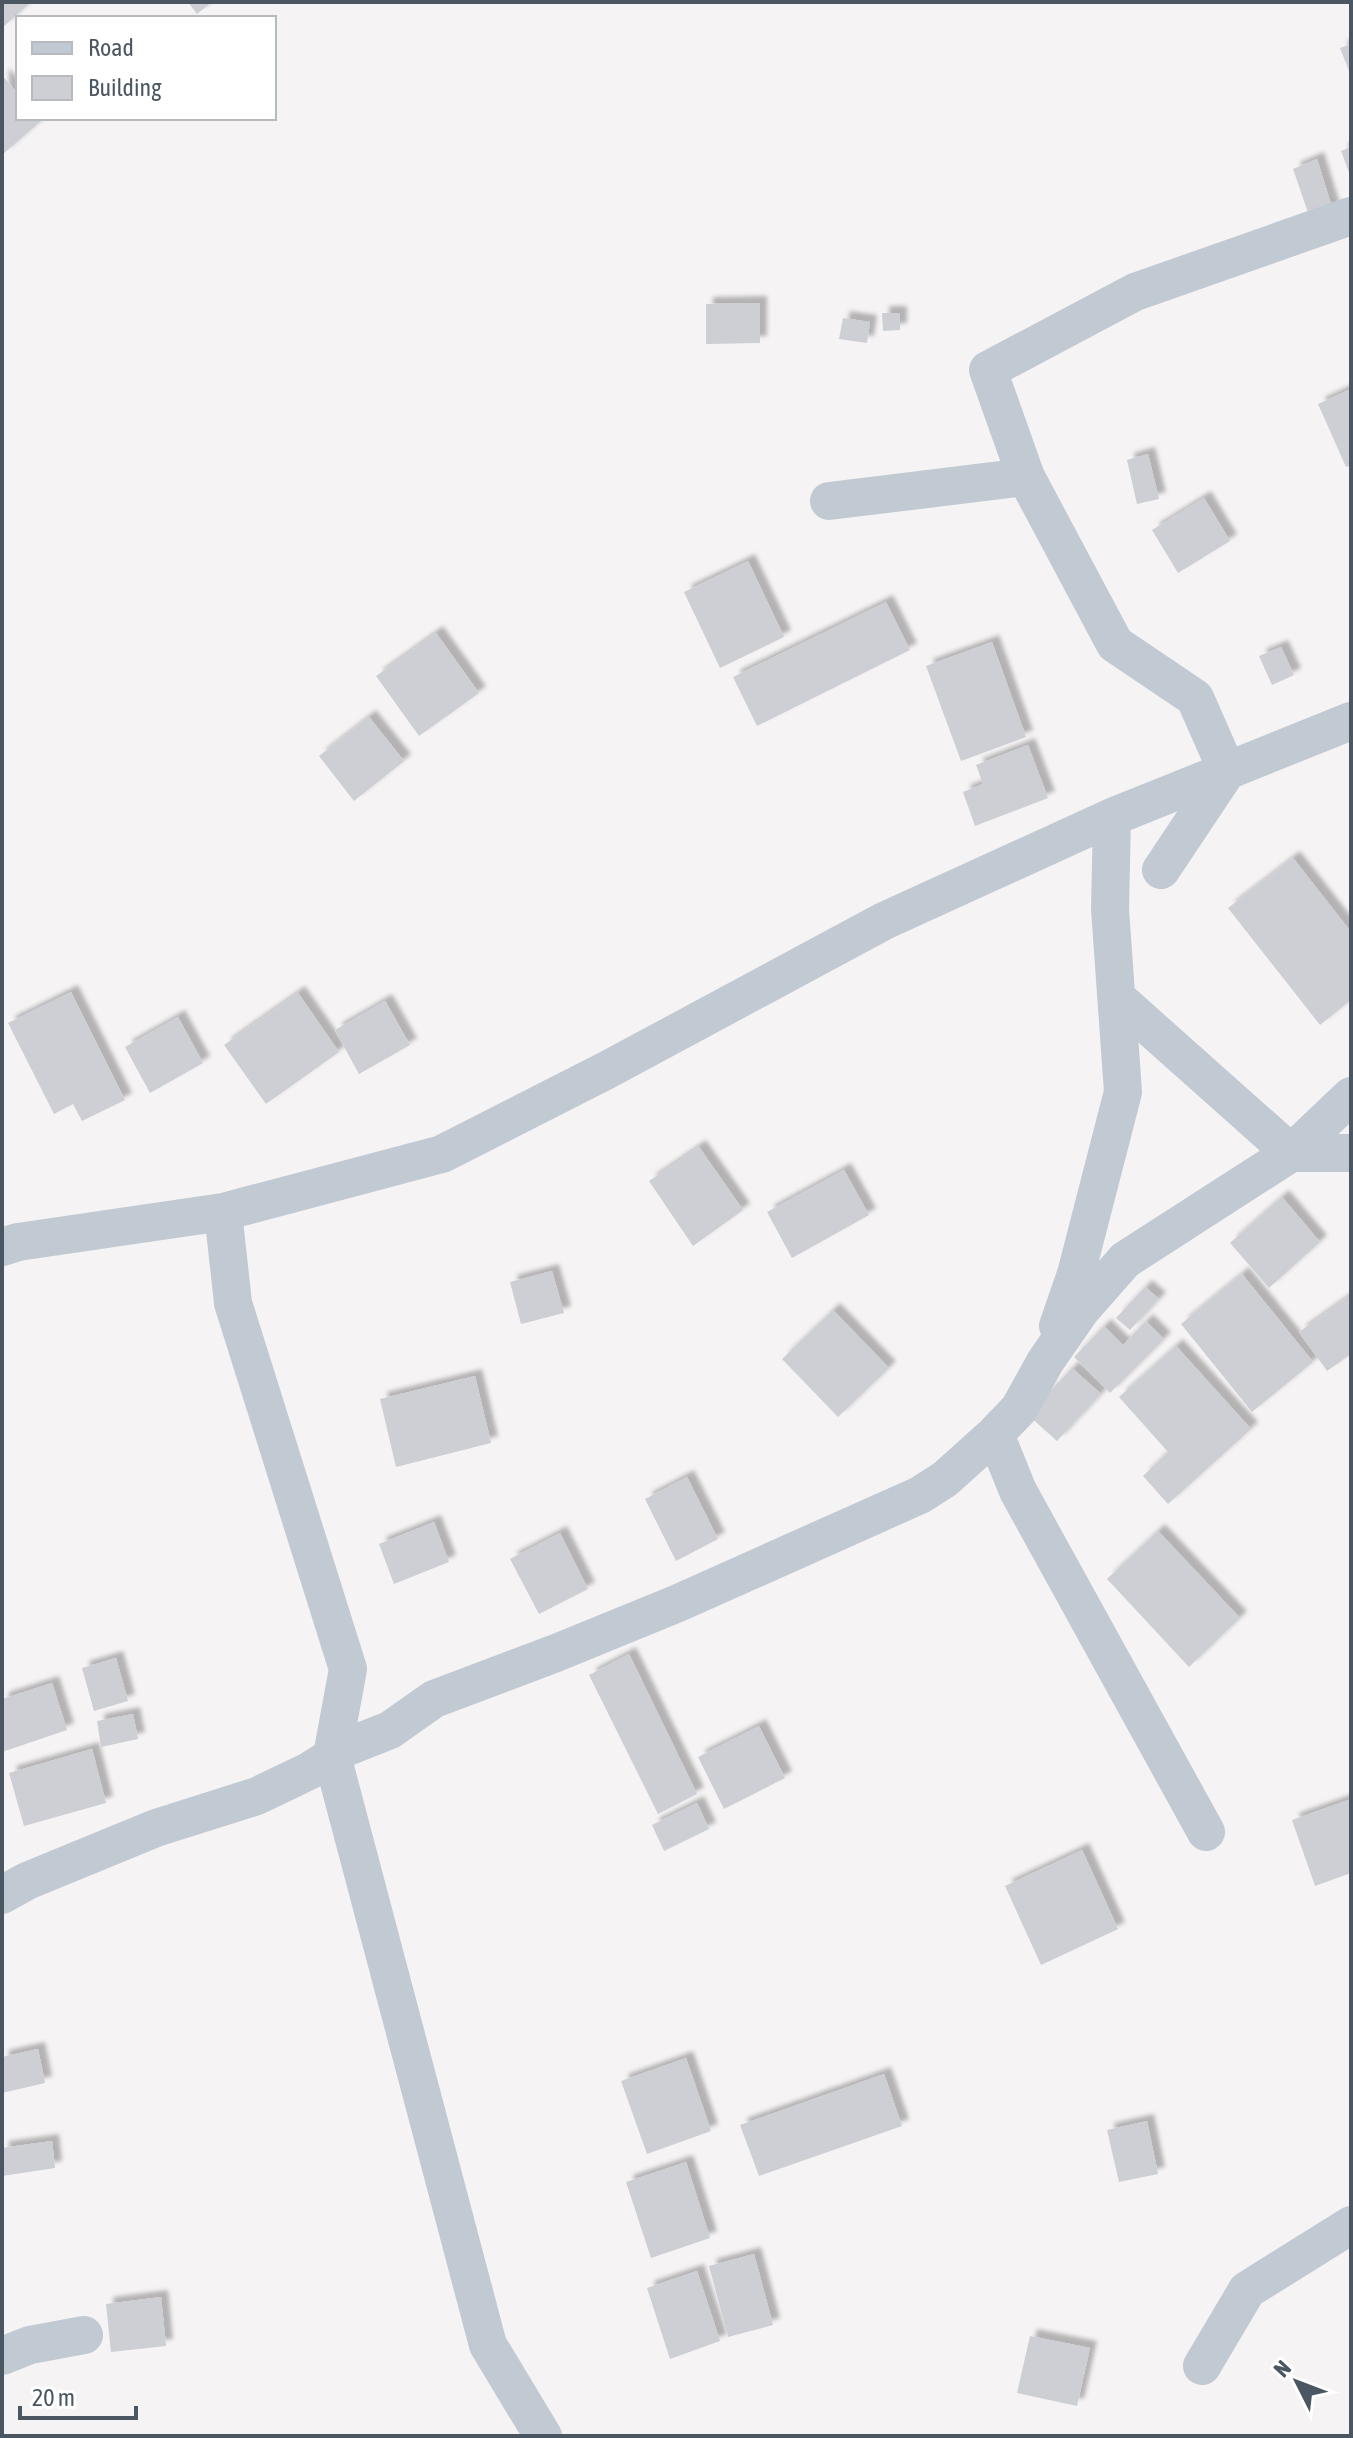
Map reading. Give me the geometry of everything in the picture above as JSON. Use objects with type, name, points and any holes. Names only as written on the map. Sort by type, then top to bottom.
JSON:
[{"type":"street","points":[[1227,771],[1195,698],[1115,644],[1026,477],[988,370],[1135,292],[1351,216]]},
{"type":"street","points":[[829,501],[1026,477]]},
{"type":"street","points":[[2,1247],[18,1242],[223,1212],[442,1154],[607,1070],[884,921],[1112,817],[1351,721]]},
{"type":"street","points":[[1161,870],[1227,771]]},
{"type":"street","points":[[1045,1362],[1076,1274],[1123,1092],[1110,909],[1112,817]]},
{"type":"street","points":[[1117,998],[1291,1153],[1351,1153]]},
{"type":"street","points":[[2,1895],[27,1881],[144,1833],[257,1796],[309,1771],[347,1747],[390,1730],[434,1699],[676,1604],[920,1495],[945,1479],[1019,1409],[1045,1362],[1081,1310],[1125,1260],[1291,1153],[1351,1096]]},
{"type":"street","points":[[223,1212],[233,1303],[348,1669],[332,1756],[488,2345],[543,2436]]},
{"type":"street","points":[[995,1434],[1018,1491],[1206,1832]]},
{"type":"street","points":[[1202,2366],[1247,2290],[1351,2225]]},
{"type":"street","points":[[2,2356],[30,2345],[84,2335]]},
{"type":"building","points":[[2,2],[31,2],[2,28]]},
{"type":"building","points":[[188,2],[212,2],[197,14]]},
{"type":"building","points":[[1351,44],[1351,76],[1340,48]]},
{"type":"building","points":[[2,75],[16,92],[16,120],[41,121],[2,155]]},
{"type":"building","points":[[1351,147],[1351,178],[1341,151]]},
{"type":"building","points":[[1317,159],[1334,214],[1311,221],[1293,169]]},
{"type":"building","points":[[760,303],[760,343],[706,344],[706,304]]},
{"type":"building","points":[[882,313],[900,313],[900,330],[883,331]]},
{"type":"building","points":[[843,318],[870,322],[867,343],[839,339]]},
{"type":"building","points":[[1351,389],[1351,465],[1346,467],[1318,404]]},
{"type":"building","points":[[1148,454],[1159,499],[1137,504],[1127,460]]},
{"type":"building","points":[[1204,498],[1230,541],[1178,573],[1152,530]]},
{"type":"building","points":[[748,561],[784,637],[720,668],[684,592]]},
{"type":"building","points":[[886,602],[910,650],[757,726],[733,677]]},
{"type":"building","points":[[436,633],[479,693],[419,736],[376,676]]},
{"type":"building","points":[[992,642],[1026,737],[961,761],[926,666]]},
{"type":"building","points":[[1281,647],[1294,675],[1272,685],[1259,656]]},
{"type":"building","points":[[369,717],[404,761],[354,801],[319,756]]},
{"type":"building","points":[[1028,745],[1048,798],[975,826],[963,792],[983,784],[976,765]]},
{"type":"building","points":[[1293,858],[1351,932],[1351,1000],[1320,1025],[1228,908]]},
{"type":"building","points":[[71,992],[125,1100],[82,1121],[73,1104],[54,1114],[8,1023]]},
{"type":"building","points":[[298,993],[339,1052],[266,1104],[224,1045]]},
{"type":"building","points":[[385,1001],[410,1045],[359,1074],[335,1030]]},
{"type":"building","points":[[178,1017],[203,1063],[150,1093],[125,1047]]},
{"type":"building","points":[[699,1147],[743,1210],[693,1246],[649,1181]]},
{"type":"building","points":[[844,1170],[869,1215],[792,1258],[767,1212]]},
{"type":"building","points":[[1282,1197],[1320,1242],[1269,1288],[1230,1243]]},
{"type":"building","points":[[552,1271],[564,1313],[521,1324],[510,1282]]},
{"type":"building","points":[[1242,1274],[1313,1362],[1252,1412],[1181,1324]]},
{"type":"building","points":[[1145,1287],[1159,1299],[1130,1330],[1116,1318]]},
{"type":"building","points":[[1351,1295],[1351,1354],[1327,1371],[1299,1332]]},
{"type":"building","points":[[833,1310],[889,1368],[838,1417],[782,1359]]},
{"type":"building","points":[[1146,1321],[1164,1339],[1110,1393],[1074,1357],[1104,1326],[1123,1345]]},
{"type":"building","points":[[1176,1346],[1251,1429],[1168,1504],[1143,1476],[1168,1452],[1119,1397]]},
{"type":"building","points":[[1072,1368],[1101,1394],[1057,1441],[1028,1415]]},
{"type":"building","points":[[475,1376],[491,1443],[396,1467],[380,1399]]},
{"type":"building","points":[[687,1477],[718,1539],[676,1561],[645,1499]]},
{"type":"building","points":[[434,1522],[449,1562],[394,1584],[379,1544]]},
{"type":"building","points":[[1158,1531],[1240,1618],[1189,1667],[1107,1579]]},
{"type":"building","points":[[560,1533],[588,1589],[539,1614],[510,1559]]},
{"type":"building","points":[[629,1654],[697,1794],[658,1814],[589,1675]]},
{"type":"building","points":[[116,1658],[128,1701],[94,1711],[82,1668]]},
{"type":"building","points":[[52,1683],[67,1730],[2,1752],[2,1699]]},
{"type":"building","points":[[133,1714],[138,1739],[101,1747],[97,1721]]},
{"type":"building","points":[[759,1726],[785,1778],[724,1809],[698,1757]]},
{"type":"building","points":[[92,1749],[106,1803],[24,1826],[9,1773]]},
{"type":"building","points":[[1351,1799],[1351,1873],[1315,1886],[1292,1820]]},
{"type":"building","points":[[697,1803],[709,1829],[664,1851],[652,1825]]},
{"type":"building","points":[[1082,1850],[1118,1929],[1041,1965],[1005,1886]]},
{"type":"building","points":[[38,2049],[45,2083],[2,2093],[2,2057]]},
{"type":"building","points":[[686,2058],[711,2131],[647,2154],[621,2081]]},
{"type":"building","points":[[884,2074],[902,2126],[759,2176],[740,2125]]},
{"type":"building","points":[[1147,2121],[1158,2174],[1119,2182],[1107,2130]]},
{"type":"building","points":[[52,2141],[55,2168],[2,2176],[2,2148]]},
{"type":"building","points":[[686,2162],[710,2238],[651,2258],[626,2182]]},
{"type":"building","points":[[754,2254],[773,2325],[728,2337],[709,2266]]},
{"type":"building","points":[[697,2271],[720,2341],[670,2359],[647,2288]]},
{"type":"building","points":[[161,2297],[166,2346],[111,2352],[106,2304]]},
{"type":"building","points":[[1030,2336],[1090,2348],[1077,2406],[1017,2393]]}]
